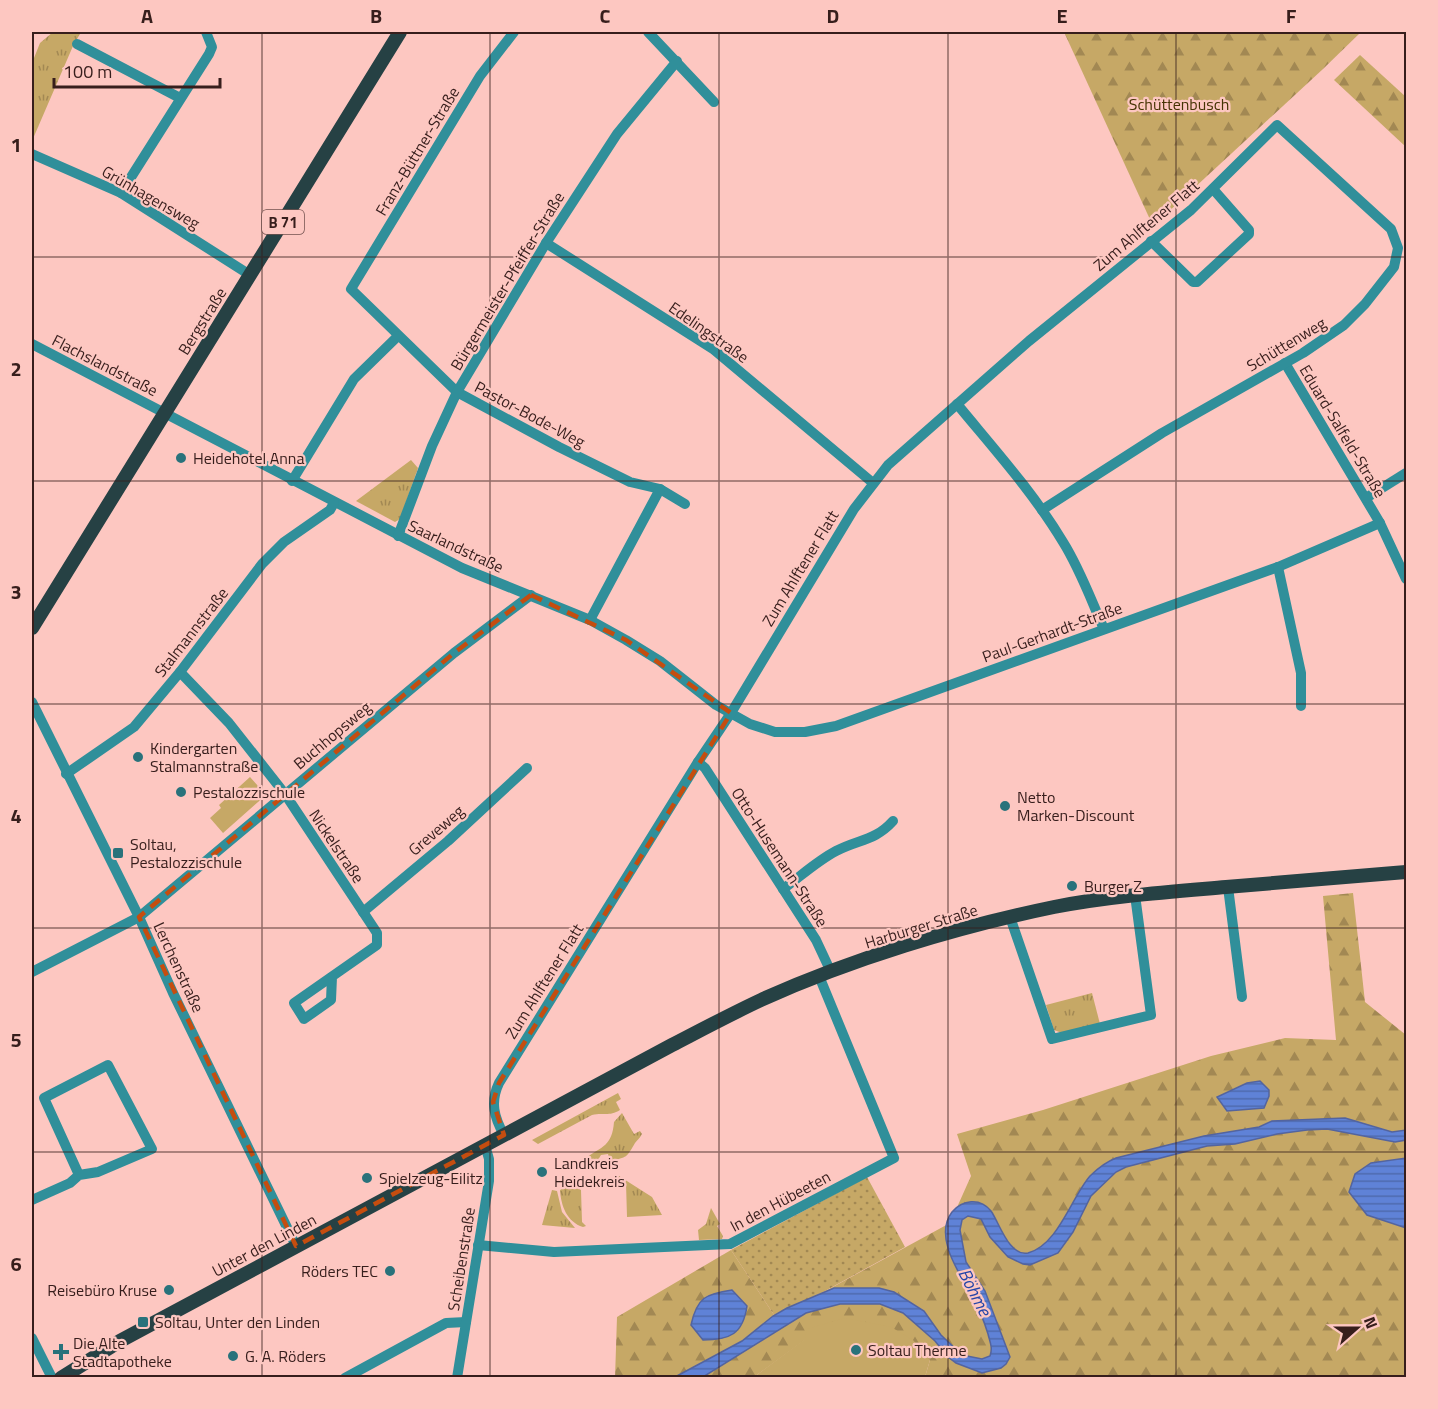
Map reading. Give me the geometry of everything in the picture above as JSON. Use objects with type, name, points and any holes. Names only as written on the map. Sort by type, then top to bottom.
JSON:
[{"type":"main road","name":"Bergstraße","points":[[32,628],[400,32]]},
{"type":"main road","name":"Harburger Straße","points":[[485,1145],[732,1015],[825,974],[930,939],[1056,907],[1135,895],[1407,872]]},
{"type":"main road","name":"Unter den Linden","points":[[61,1377],[76,1373],[120,1341],[485,1145]]},
{"type":"street","points":[[121,194],[212,47],[206,32]]},
{"type":"street","name":"Franz-Büttner-Straße","points":[[351,289],[480,75],[514,32]]},
{"type":"street","points":[[648,32],[714,102]]},
{"type":"street","points":[[77,44],[180,98]]},
{"type":"street","name":"Bürgermeister-Pfeiffer-Straße","points":[[399,536],[432,446],[457,392],[546,243],[617,134],[677,61]]},
{"type":"street","name":"Zum Ahlftener Flatt","points":[[504,1135],[494,1113],[493,1102],[499,1083],[730,713],[854,509],[873,483],[888,465],[1029,341],[1213,189],[1277,124]]},
{"type":"street","name":"Schüttenweg","points":[[1042,510],[1162,433],[1320,343],[1354,317],[1391,273],[1397,261],[1398,248],[1395,235],[1386,224],[1277,124]]},
{"type":"street","name":"Grünhagensweg","points":[[32,153],[121,194],[250,274]]},
{"type":"street","points":[[1151,242],[1192,282],[1197,282],[1249,234],[1249,230],[1213,189]]},
{"type":"street","name":"Edelingstraße","points":[[546,243],[713,349],[873,483]]},
{"type":"street","name":"Pastor-Bode-Weg","points":[[351,289],[457,392],[630,482],[660,489],[685,504]]},
{"type":"street","points":[[292,481],[354,379],[398,336]]},
{"type":"street","name":"Flachslandstraße","points":[[32,344],[165,412]]},
{"type":"street","name":"Eduard-Salfeld-Straße","points":[[1285,363],[1366,498],[1407,579]]},
{"type":"street","points":[[957,404],[1024,484],[1042,510],[1077,567],[1104,629]]},
{"type":"street","name":"Saarlandstraße","points":[[165,412],[292,481],[462,568],[590,620],[626,639],[730,713]]},
{"type":"street","points":[[1366,498],[1407,473]]},
{"type":"street","points":[[590,620],[660,489]]},
{"type":"street","name":"Stalmannstraße","points":[[66,774],[134,728],[180,672],[262,564],[284,542],[330,510],[334,503]]},
{"type":"street","name":"Paul-Gerhardt-Straße","points":[[730,713],[750,724],[775,732],[805,732],[836,726],[1278,567],[1380,524]]},
{"type":"street","points":[[1278,567],[1301,673],[1301,705]]},
{"type":"street","name":"Buchhopsweg","points":[[32,972],[139,917],[454,653],[531,595]]},
{"type":"street","name":"Nickelstraße","points":[[180,672],[229,723],[285,794],[377,933],[377,945],[332,977]]},
{"type":"street","name":"Lerchenstraße","points":[[32,702],[139,917],[173,993],[296,1246]]},
{"type":"street","name":"Otto-Husemann-Straße","points":[[698,762],[705,768],[816,940],[825,974]]},
{"type":"street","name":"Greveweg","points":[[363,912],[448,841],[527,768]]},
{"type":"street","points":[[783,889],[826,856],[882,833],[893,821]]},
{"type":"street","points":[[1228,887],[1242,997]]},
{"type":"street","points":[[1010,917],[1052,1039],[1151,1015],[1135,895]]},
{"type":"street","name":"In den Hübeeten","points":[[478,1245],[554,1252],[729,1244],[894,1158],[825,974]]},
{"type":"street","points":[[32,1200],[79,1176],[98,1172],[152,1149],[108,1065],[44,1098],[79,1176]]},
{"type":"street","name":"Scheibenstraße","points":[[456,1377],[490,1169],[485,1145]]},
{"type":"street","points":[[345,1377],[446,1323],[466,1322]]},
{"type":"street","points":[[32,1338],[52,1377]]},
{"type":"highlighted area","points":[[531,595],[626,640],[731,713],[499,1083],[493,1102],[504,1135],[296,1246],[139,917],[454,653]]},
{"type":"green space","points":[[53,32],[81,32],[32,141],[32,63],[40,43]]},
{"type":"green space","name":"Schüttenbusch","points":[[1064,32],[1361,32],[1153,226]]},
{"type":"green space","points":[[1360,55],[1406,97],[1406,147],[1334,80]]},
{"type":"green space","points":[[411,460],[418,468],[400,519],[395,522],[356,501]]},
{"type":"green space","points":[[250,777],[266,795],[223,833],[210,818],[221,808],[219,805]]},
{"type":"green space","points":[[1353,893],[1365,1002],[1406,1035],[1406,1158],[1371,1163],[1367,1215],[1406,1228],[1406,1377],[925,1377],[930,1360],[806,1339],[754,1377],[615,1378],[617,1317],[731,1250],[776,1318],[950,1223],[971,1176],[957,1134],[1043,1110],[1211,1056],[1285,1038],[1336,1040],[1323,896]]},
{"type":"green space","points":[[1092,993],[1100,1024],[1062,1033],[1054,1030],[1046,1005]]},
{"type":"green space","points":[[618,1093],[621,1099],[616,1102],[620,1110],[592,1115],[538,1144],[532,1140]]},
{"type":"green space","points":[[622,1113],[634,1134],[640,1131],[642,1134],[628,1154],[623,1158],[610,1161],[608,1154],[601,1155],[598,1160],[584,1159],[609,1141],[614,1122]]},
{"type":"green space","points":[[619,1176],[652,1197],[662,1215],[627,1217],[626,1183],[618,1178]]},
{"type":"green space","points":[[867,1177],[905,1247],[776,1318],[731,1250]]},
{"type":"green space","points":[[570,1181],[581,1190],[582,1222],[586,1226],[583,1227],[577,1225],[569,1217],[562,1202],[560,1190]]},
{"type":"green space","points":[[552,1190],[557,1191],[562,1212],[575,1228],[542,1225]]},
{"type":"green space","points":[[711,1208],[720,1224],[717,1226],[723,1236],[722,1239],[699,1240],[698,1230],[706,1224]]},
{"type":"green space","name":"Soltau Therme","points":[[845,1318],[891,1327],[913,1340],[930,1360],[925,1377],[754,1377],[805,1339],[807,1329]]},
{"type":"water","points":[[1260,1081],[1269,1090],[1264,1108],[1227,1111],[1217,1097],[1247,1083]]},
{"type":"water","name":"Böhme","points":[[1345,1118],[1392,1132],[1406,1130],[1406,1140],[1395,1142],[1327,1129],[1307,1130],[1235,1144],[1207,1146],[1126,1167],[1116,1172],[1091,1196],[1073,1232],[1058,1253],[1030,1265],[1008,1257],[990,1237],[981,1219],[968,1216],[962,1220],[960,1230],[966,1262],[985,1291],[1010,1357],[1001,1368],[982,1373],[956,1363],[903,1313],[880,1304],[840,1304],[806,1313],[703,1377],[675,1377],[742,1341],[773,1316],[787,1308],[834,1288],[879,1288],[894,1292],[924,1311],[941,1335],[962,1355],[982,1359],[990,1356],[991,1345],[983,1319],[955,1266],[947,1244],[945,1233],[947,1222],[956,1208],[971,1202],[987,1207],[1005,1238],[1015,1250],[1028,1253],[1048,1241],[1090,1176],[1116,1158],[1204,1136],[1259,1127],[1272,1121]]},
{"type":"water","points":[[1406,1158],[1406,1228],[1367,1215],[1349,1192],[1355,1174],[1371,1163]]},
{"type":"water","points":[[732,1290],[747,1306],[742,1323],[728,1337],[703,1340],[691,1325],[696,1308],[709,1295]]},
{"type":"place","name":"Heidehotel Anna","points":[[181,458]]},
{"type":"place","name":"Kindergarten Stalmannstraße","points":[[138,757]]},
{"type":"place","name":"Pestalozzischule","points":[[181,792]]},
{"type":"place","name":"Netto Marken-Discount","points":[[1005,806]]},
{"type":"place","name":"Soltau, Pestalozzischule","points":[[118,853]]},
{"type":"place","name":"Burger Z","points":[[1072,886]]},
{"type":"place","name":"Landkreis Heidekreis","points":[[542,1172]]},
{"type":"place","name":"Spielzeug-Eilitz","points":[[367,1178]]},
{"type":"place","name":"Röders TEC","points":[[390,1271]]},
{"type":"place","name":"Reisebüro Kruse","points":[[169,1290]]},
{"type":"place","name":"Soltau, Unter den Linden","points":[[143,1322]]},
{"type":"place","name":"Soltau Therme","points":[[856,1350]]},
{"type":"place","name":"Die Alte Stadtapotheke","points":[[61,1352]]},
{"type":"place","name":"G. A. Röders","points":[[233,1356]]}]
